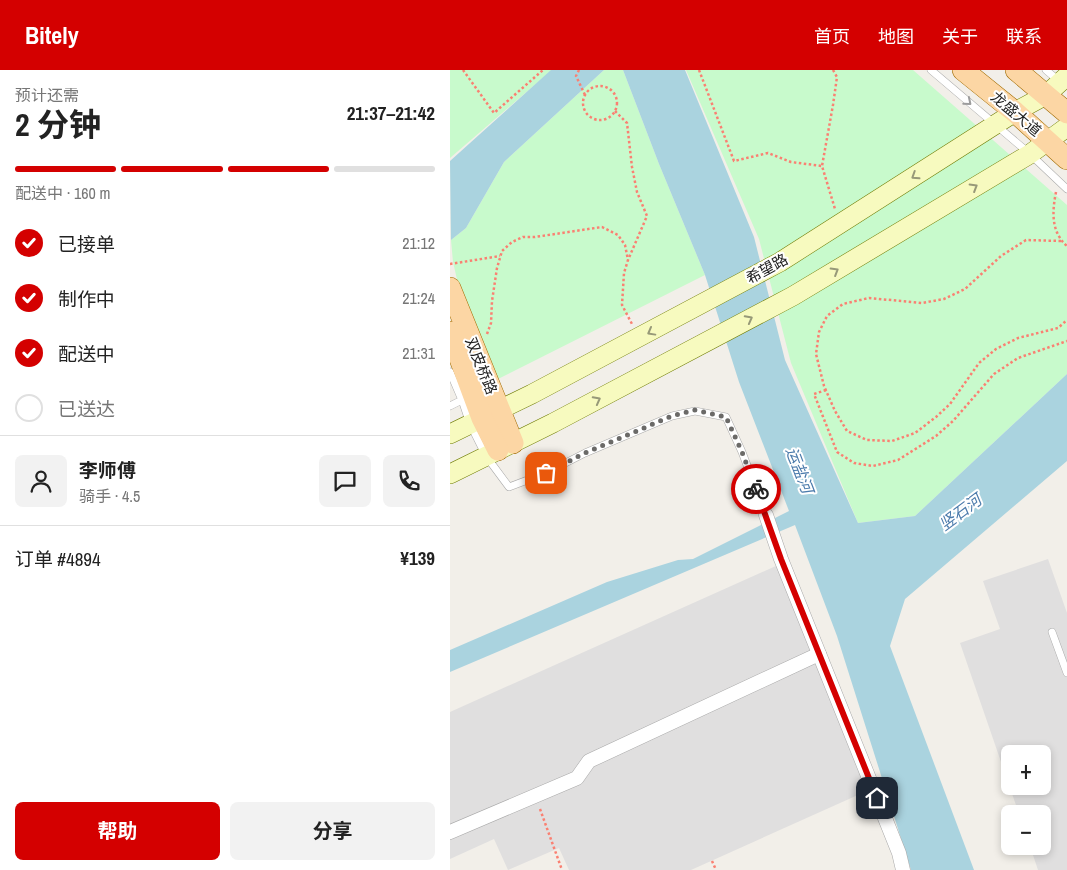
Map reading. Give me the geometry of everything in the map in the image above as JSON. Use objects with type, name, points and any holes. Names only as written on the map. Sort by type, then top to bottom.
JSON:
[{"type":"main road","name":"龙盛大道","points":[[964,70],[1015,112],[1067,159]]},
{"type":"main road","points":[[1016,70],[1060,85],[1067,113]]},
{"type":"main road","name":"希望路","points":[[450,434],[639,338],[780,262],[1060,85]]},
{"type":"main road","points":[[450,474],[793,296],[1030,154],[1067,127]]},
{"type":"main road","name":"双皮桥路","points":[[450,288],[474,347],[484,417]]},
{"type":"main road","name":"双皮桥路","points":[[450,332],[499,450]]},
{"type":"street","points":[[766,515],[819,654],[899,853],[903,870]]},
{"type":"street","points":[[450,832],[577,778],[589,761],[819,654]]},
{"type":"lane","points":[[931,70],[1030,154],[1067,189]]},
{"type":"lane","points":[[1046,70],[1060,85]]},
{"type":"lane","points":[[450,372],[462,400],[484,417],[499,450],[509,487],[546,473],[643,427],[695,410],[726,417],[742,452],[766,515]]},
{"type":"lane","points":[[450,406],[462,400]]},
{"type":"lane","points":[[1052,632],[1067,673]]},
{"type":"path","points":[[463,70],[494,112],[543,70]]},
{"type":"path","points":[[579,70],[576,76],[586,95],[584,106],[590,116],[600,120],[611,116],[615,111],[616,100],[611,90],[594,88],[586,95]]},
{"type":"path","points":[[699,70],[734,160],[768,153],[790,162],[822,166]]},
{"type":"path","points":[[833,70],[837,77],[822,166],[841,224]]},
{"type":"path","points":[[615,111],[628,123],[632,167],[637,192],[647,216],[624,273],[622,305],[639,338]]},
{"type":"path","points":[[1058,181],[1053,207],[1056,232],[1067,246]]},
{"type":"path","points":[[474,347],[484,342],[491,323],[492,301],[500,256],[502,251],[512,242],[523,237],[535,237],[602,227],[618,235],[622,240],[628,260]]},
{"type":"path","points":[[1061,240],[1026,240],[1001,256],[965,289],[944,299],[922,303],[868,298],[843,304],[827,316],[819,332],[816,354],[826,390],[847,431],[867,440],[892,441],[915,433],[936,417],[950,404],[979,363],[996,349],[1018,338],[1058,328],[1067,320]]},
{"type":"path","points":[[450,264],[500,256]]},
{"type":"path","points":[[826,390],[814,394],[837,452],[854,463],[873,466],[898,460],[936,436],[994,374],[1018,358],[1067,341]]},
{"type":"path","points":[[535,796],[562,870]]},
{"type":"path","points":[[712,861],[716,870]]},
{"type":"shaded area","points":[[1048,559],[1067,613],[1067,870],[1038,870],[1033,855],[1051,855],[1051,805],[1016,805],[1012,795],[1051,795],[1051,745],[1001,745],[1001,762],[960,643],[1000,629],[983,581]]},
{"type":"shaded area","points":[[778,565],[878,786],[691,870],[569,870],[559,848],[508,870],[494,839],[450,859],[450,712]]},
{"type":"green space","points":[[450,70],[552,70],[450,158]]},
{"type":"green space","points":[[604,70],[623,70],[705,275],[496,380],[461,297],[453,262],[451,240],[466,228],[504,162]]},
{"type":"green space","points":[[686,70],[913,70],[1067,205],[1067,374],[915,516],[858,523],[791,363],[759,239]]},
{"type":"water","points":[[551,70],[604,70],[504,162],[466,228],[451,240],[450,161]]},
{"type":"water","points":[[623,70],[685,70],[754,237],[785,360],[858,523],[915,516],[1067,374],[1067,461],[905,599],[890,646],[974,870],[911,870],[837,636],[795,525],[450,672],[450,650],[607,582],[678,560],[693,559],[789,511],[739,382],[705,275]]},
{"type":"way so far","points":[[546,473],[643,427],[695,410],[726,417],[756,489]]},
{"type":"route","points":[[756,489],[781,559],[877,798]]},
{"type":"water label","name":"运盐河","points":[[800,470]]},
{"type":"water label","name":"竖石河","points":[[960,512]]}]
